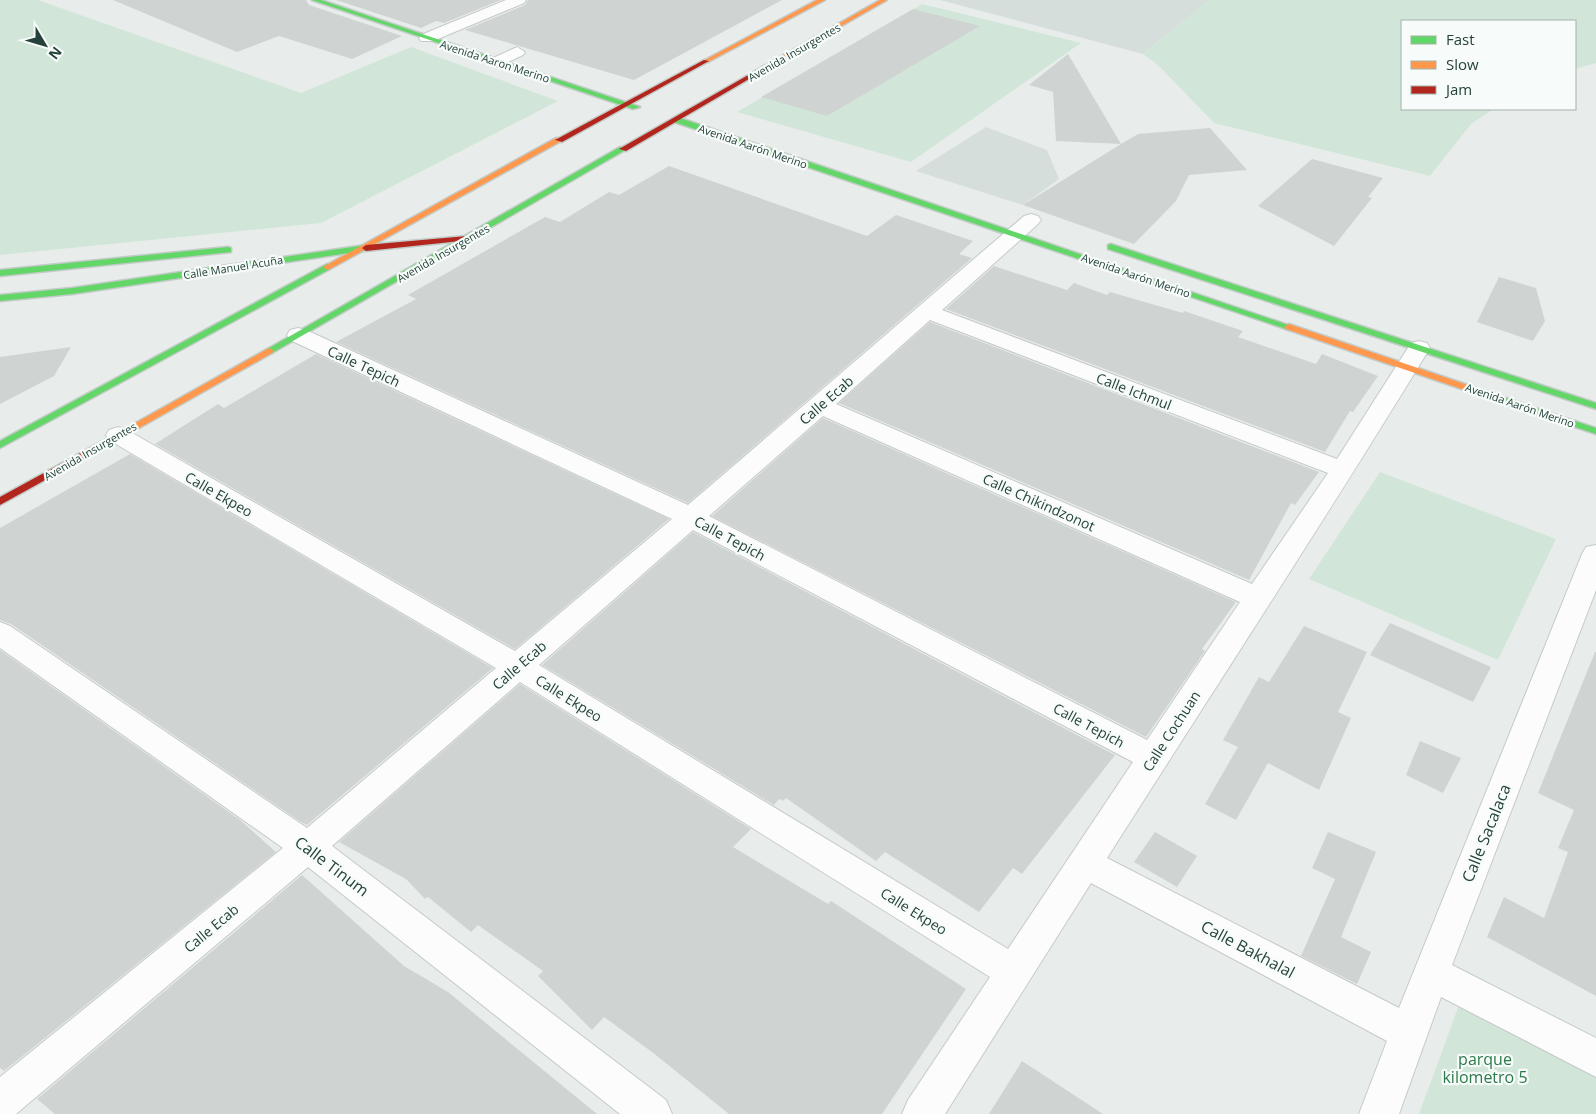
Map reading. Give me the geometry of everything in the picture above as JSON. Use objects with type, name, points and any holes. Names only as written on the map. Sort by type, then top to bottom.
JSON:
[{"type":"main road","name":"Avenida Aaron Merino","points":[[315,0],[428,31],[498,54],[625,104],[677,120]]},
{"type":"main road","points":[[0,445],[625,104],[822,0]]},
{"type":"main road","name":"Avenida Insurgentes","points":[[0,502],[677,120],[699,111],[884,0]]},
{"type":"main road","name":"Avenida Aaron Merino","points":[[448,30],[465,35]]},
{"type":"main road","points":[[626,88],[661,99]]},
{"type":"main road","points":[[678,104],[699,111]]},
{"type":"main road","name":"Avenida Aarón Merino","points":[[677,120],[1027,224],[1412,357],[1596,406]]},
{"type":"main road","points":[[498,174],[504,185]]},
{"type":"main road","points":[[521,192],[550,192]]},
{"type":"main road","points":[[448,201],[476,201]]},
{"type":"main road","points":[[491,209],[493,224]]},
{"type":"main road","points":[[347,238],[386,235]]},
{"type":"main road","name":"Calle Manuel Acuña","points":[[0,298],[72,291],[362,248],[467,238]]},
{"type":"main road","name":"Avenida Aarón Merino","points":[[1102,244],[1412,357],[1596,431]]},
{"type":"main road","name":"Calle Manuel Acuña","points":[[0,273],[238,249]]},
{"type":"street","points":[[428,31],[448,30],[519,0]]},
{"type":"street","points":[[498,54],[522,54]]},
{"type":"street","name":"Calle Ecab","points":[[0,1102],[308,847],[820,406],[1027,224]]},
{"type":"street","name":"Calle Ichmul","points":[[926,311],[1343,470]]},
{"type":"street","name":"Calle Tepich","points":[[298,335],[690,517],[1153,758]]},
{"type":"street","name":"Calle Cochuan","points":[[922,1114],[1257,598],[1343,470],[1412,357]]},
{"type":"street","name":"Calle Chikindzonot","points":[[820,406],[1257,598]]},
{"type":"street","name":"Calle Ekpeo","points":[[118,435],[517,666],[1014,972]]},
{"type":"street","name":"Calle Sacalaca","points":[[1379,1114],[1431,973],[1596,554]]},
{"type":"street","name":"Calle Tinum","points":[[0,633],[308,847],[652,1114]]},
{"type":"street","name":"Calle Bakhalal","points":[[1086,864],[1409,1033]]},
{"type":"street","points":[[1431,973],[1596,1058]]},
{"type":"street","points":[[0,1102],[13,1114]]},
{"type":"shaded area","points":[[940,0],[1209,0],[1143,54]]},
{"type":"shaded area","points":[[986,127],[1047,150],[1059,179],[1023,205],[916,171]]},
{"type":"green space","points":[[0,0],[38,0],[301,93],[411,47],[558,101],[321,223],[0,255]]},
{"type":"green space","points":[[1209,0],[1596,0],[1596,63],[1576,69],[1576,20],[1401,20],[1401,110],[1492,110],[1471,124],[1430,176],[1214,123],[1158,65],[1143,54]]},
{"type":"green space","points":[[922,4],[1081,43],[911,162],[737,112]]},
{"type":"green space","points":[[1380,472],[1556,539],[1498,660],[1309,579]]},
{"type":"green space","name":"parque kilometro 5","points":[[1460,1002],[1596,1076],[1596,1114],[1419,1114]]},
{"type":"building","points":[[113,0],[306,0],[309,5],[402,36],[352,59],[279,36],[237,52]]},
{"type":"building","points":[[336,0],[501,0],[444,23],[436,21],[421,28]]},
{"type":"building","points":[[528,0],[782,0],[634,80],[465,30],[525,5]]},
{"type":"building","points":[[913,9],[980,26],[827,116],[761,97]]},
{"type":"building","points":[[1068,54],[1121,144],[1056,141],[1053,92],[1029,85]]},
{"type":"building","points":[[1210,128],[1247,170],[1189,175],[1176,201],[1134,244],[1023,205],[1138,134]]},
{"type":"building","points":[[1312,159],[1383,178],[1368,197],[1372,198],[1334,246],[1258,206]]},
{"type":"building","points":[[669,166],[867,236],[896,215],[973,241],[959,254],[972,258],[688,503],[336,342],[416,299],[408,295],[545,217],[560,222],[609,192],[619,195]]},
{"type":"building","points":[[994,266],[1067,290],[1074,283],[1107,295],[1110,292],[1183,313],[1184,311],[1243,331],[1238,337],[1316,364],[1322,354],[1378,376],[1353,412],[1350,411],[1325,452],[946,309]]},
{"type":"building","points":[[1499,277],[1536,288],[1545,321],[1533,341],[1477,322]]},
{"type":"building","points":[[930,322],[1319,472],[1295,505],[1291,503],[1249,580],[839,403]]},
{"type":"building","points":[[71,347],[54,376],[0,404],[0,357]]},
{"type":"building","points":[[316,354],[669,519],[515,649],[155,444],[218,404],[224,408]]},
{"type":"building","points":[[823,418],[1236,602],[1202,649],[1205,651],[1146,737],[712,516]]},
{"type":"building","points":[[130,454],[493,668],[307,825],[301,822],[11,624],[0,620],[0,528]]},
{"type":"building","points":[[693,532],[1115,755],[1022,874],[1013,868],[979,912],[885,852],[876,861],[786,798],[783,801],[779,799],[774,805],[542,665]]},
{"type":"building","points":[[1390,623],[1491,667],[1473,702],[1370,655]]},
{"type":"building","points":[[1304,626],[1367,652],[1338,712],[1351,718],[1319,790],[1268,763],[1236,820],[1205,804],[1238,747],[1223,740],[1259,677],[1269,682]]},
{"type":"building","points":[[0,650],[240,820],[276,852],[4,1071],[0,1068]]},
{"type":"building","points":[[1595,652],[1596,996],[1487,937],[1504,897],[1544,918],[1568,852],[1558,848],[1574,810],[1538,793]]},
{"type":"building","points":[[520,684],[751,829],[733,847],[828,904],[831,901],[966,989],[882,1114],[729,1114],[652,1052],[604,1017],[592,1030],[538,976],[543,971],[478,925],[471,932],[428,897],[425,899],[406,879],[339,842]]},
{"type":"building","points":[[1420,741],[1461,758],[1443,793],[1406,775]]},
{"type":"building","points":[[1155,832],[1197,856],[1177,887],[1134,862]]},
{"type":"building","points":[[1328,832],[1376,852],[1341,937],[1371,952],[1357,984],[1301,956],[1335,879],[1312,868]]},
{"type":"building","points":[[302,875],[404,966],[448,992],[597,1114],[55,1114],[37,1099]]},
{"type":"building","points":[[1022,1061],[1103,1114],[989,1114]]},
{"type":"traffic: fast","points":[[315,0],[636,107]]},
{"type":"traffic: fast","points":[[677,120],[1289,327]]},
{"type":"traffic: fast","points":[[269,351],[623,149]]},
{"type":"traffic: fast","points":[[1111,247],[1596,406]]},
{"type":"traffic: fast","points":[[0,298],[72,291],[366,248]]},
{"type":"traffic: fast","points":[[0,273],[228,250]]},
{"type":"traffic: fast","points":[[0,445],[327,267]]},
{"type":"traffic: fast","points":[[1491,396],[1596,431]]},
{"type":"traffic: slow","points":[[706,61],[822,0]]},
{"type":"traffic: slow","points":[[764,68],[884,0]]},
{"type":"traffic: slow","points":[[327,267],[559,140]]},
{"type":"traffic: slow","points":[[1289,327],[1491,396]]},
{"type":"traffic: slow","points":[[128,430],[269,351]]},
{"type":"traffic: jam","points":[[559,140],[706,61]]},
{"type":"traffic: jam","points":[[623,149],[764,68]]},
{"type":"traffic: jam","points":[[366,248],[467,238]]},
{"type":"traffic: jam","points":[[0,502],[128,430]]}]
